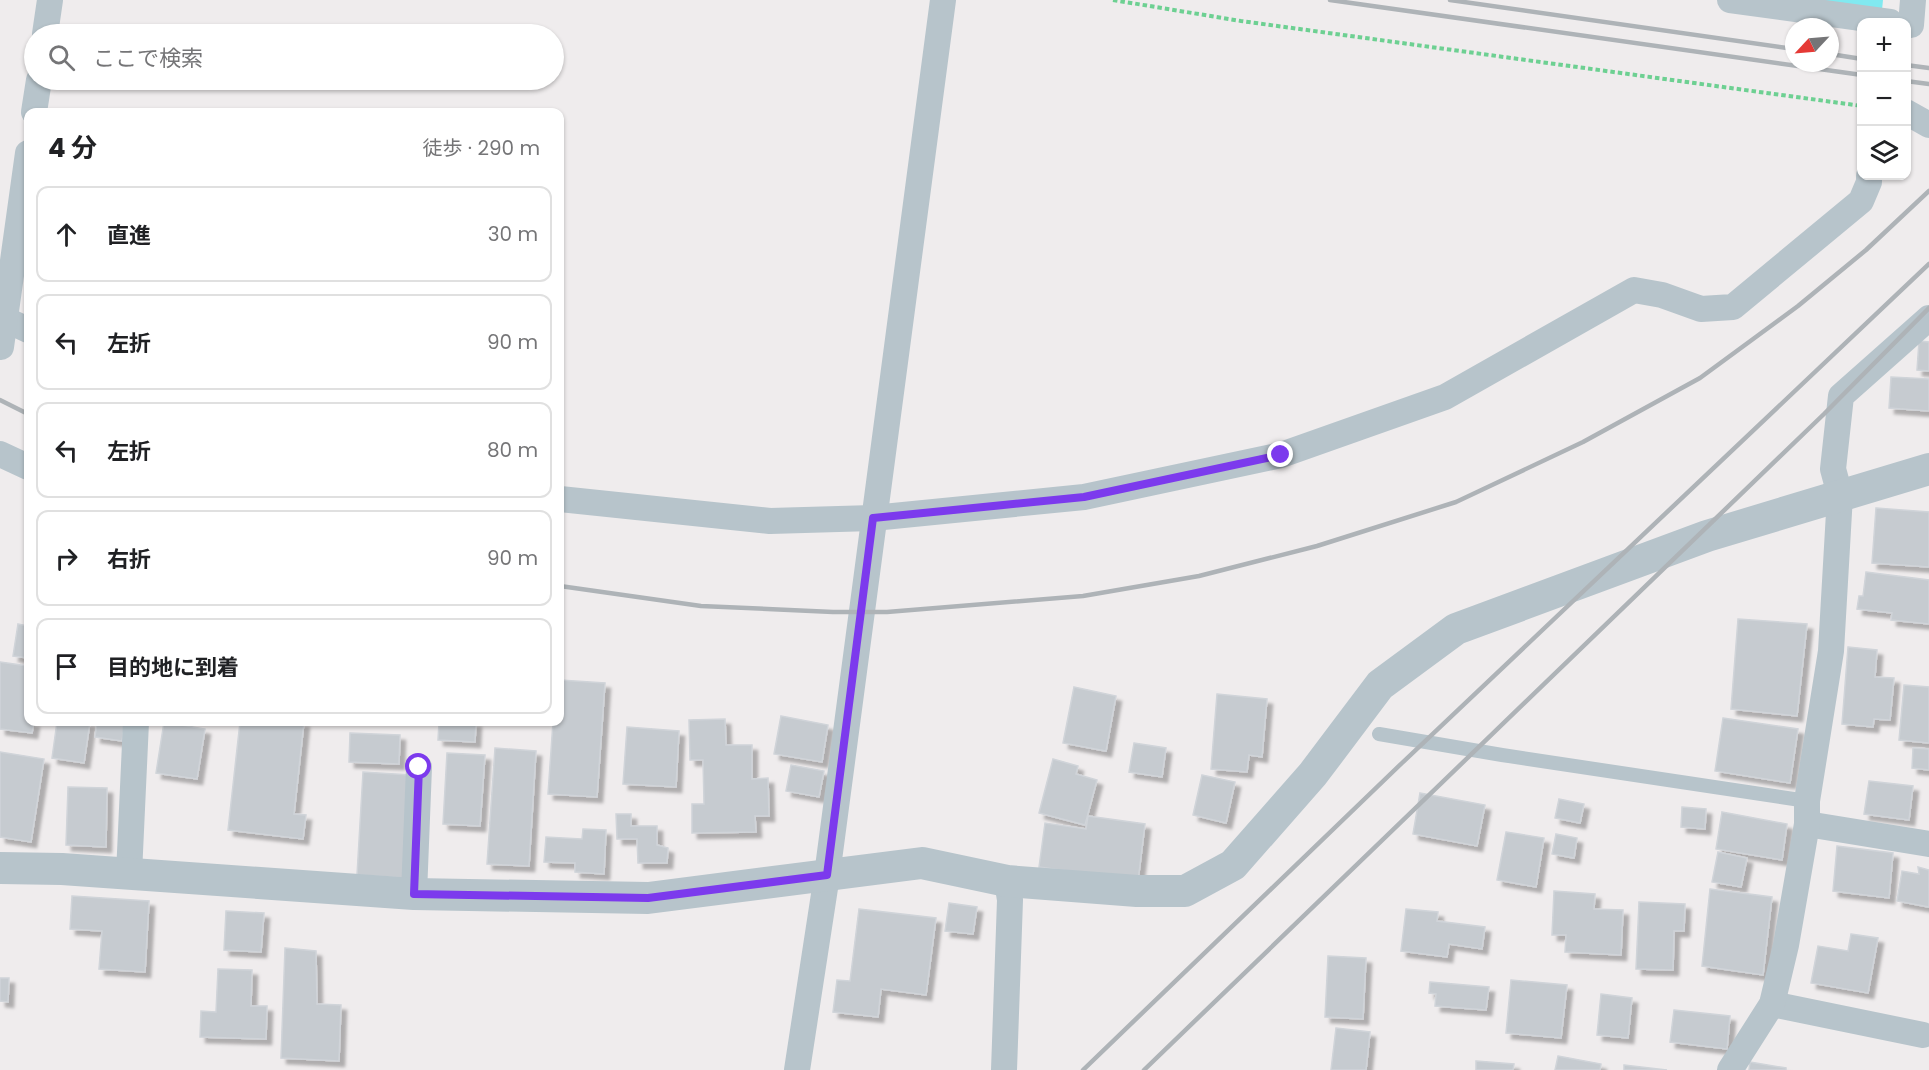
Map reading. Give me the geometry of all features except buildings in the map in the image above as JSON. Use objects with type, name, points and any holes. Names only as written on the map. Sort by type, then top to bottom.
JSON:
[{"type":"street","points":[[46,24],[50,0]]},
{"type":"street","points":[[797,1070],[827,875],[943,0]]},
{"type":"street","points":[[1730,0],[1864,18]]},
{"type":"street","points":[[1910,18],[1913,0]]},
{"type":"street","points":[[35,108],[37,90]]},
{"type":"street","points":[[1911,115],[1929,126]]},
{"type":"street","points":[[1,347],[2,318],[24,178]]},
{"type":"street","points":[[564,499],[770,521],[873,518],[1084,497],[1281,455],[1445,397],[1634,290],[1662,295],[1701,309],[1733,307],[1861,201],[1869,180]]},
{"type":"street","points":[[2,318],[24,328]]},
{"type":"street","points":[[1730,1070],[1772,1004],[1786,945],[1831,651],[1840,495],[1833,469],[1841,396],[1929,318]]},
{"type":"street","points":[[0,454],[24,465]]},
{"type":"street","points":[[0,868],[62,869],[414,894],[648,898],[922,863],[1007,881],[1137,891],[1185,891],[1233,866],[1313,774],[1380,686],[1456,629],[1707,536],[1929,469]]},
{"type":"street","points":[[129,874],[136,726]]},
{"type":"street","points":[[414,894],[419,767]]},
{"type":"street","points":[[1807,813],[1929,843]]},
{"type":"street","points":[[1004,1070],[1010,900],[1007,881]]},
{"type":"street","points":[[1772,1004],[1923,1035]]},
{"type":"lane","points":[[1380,734],[1807,813]]},
{"type":"path","points":[[1113,0],[1241,21],[1857,105]]},
{"type":"water","points":[[1816,0],[1883,0],[1882,10]]},
{"type":"railway","points":[[1330,0],[1857,74]]},
{"type":"railway","points":[[1450,0],[1785,48]]},
{"type":"railway","points":[[1839,55],[1857,58]]},
{"type":"railway","points":[[1911,66],[1929,68]]},
{"type":"railway","points":[[1911,82],[1929,84]]},
{"type":"railway","points":[[564,587],[701,606],[887,612],[1083,596],[1199,576],[1317,546],[1456,502],[1583,442],[1700,378],[1798,306],[1866,250],[1929,191]]},
{"type":"railway","points":[[1083,1070],[1402,763],[1929,264]]},
{"type":"railway","points":[[1144,1070],[1824,414],[1929,308]]},
{"type":"railway","points":[[0,400],[24,412]]},
{"type":"route","points":[[419,767],[414,894],[648,898],[827,875],[873,518],[1084,497],[1281,455]]}]
